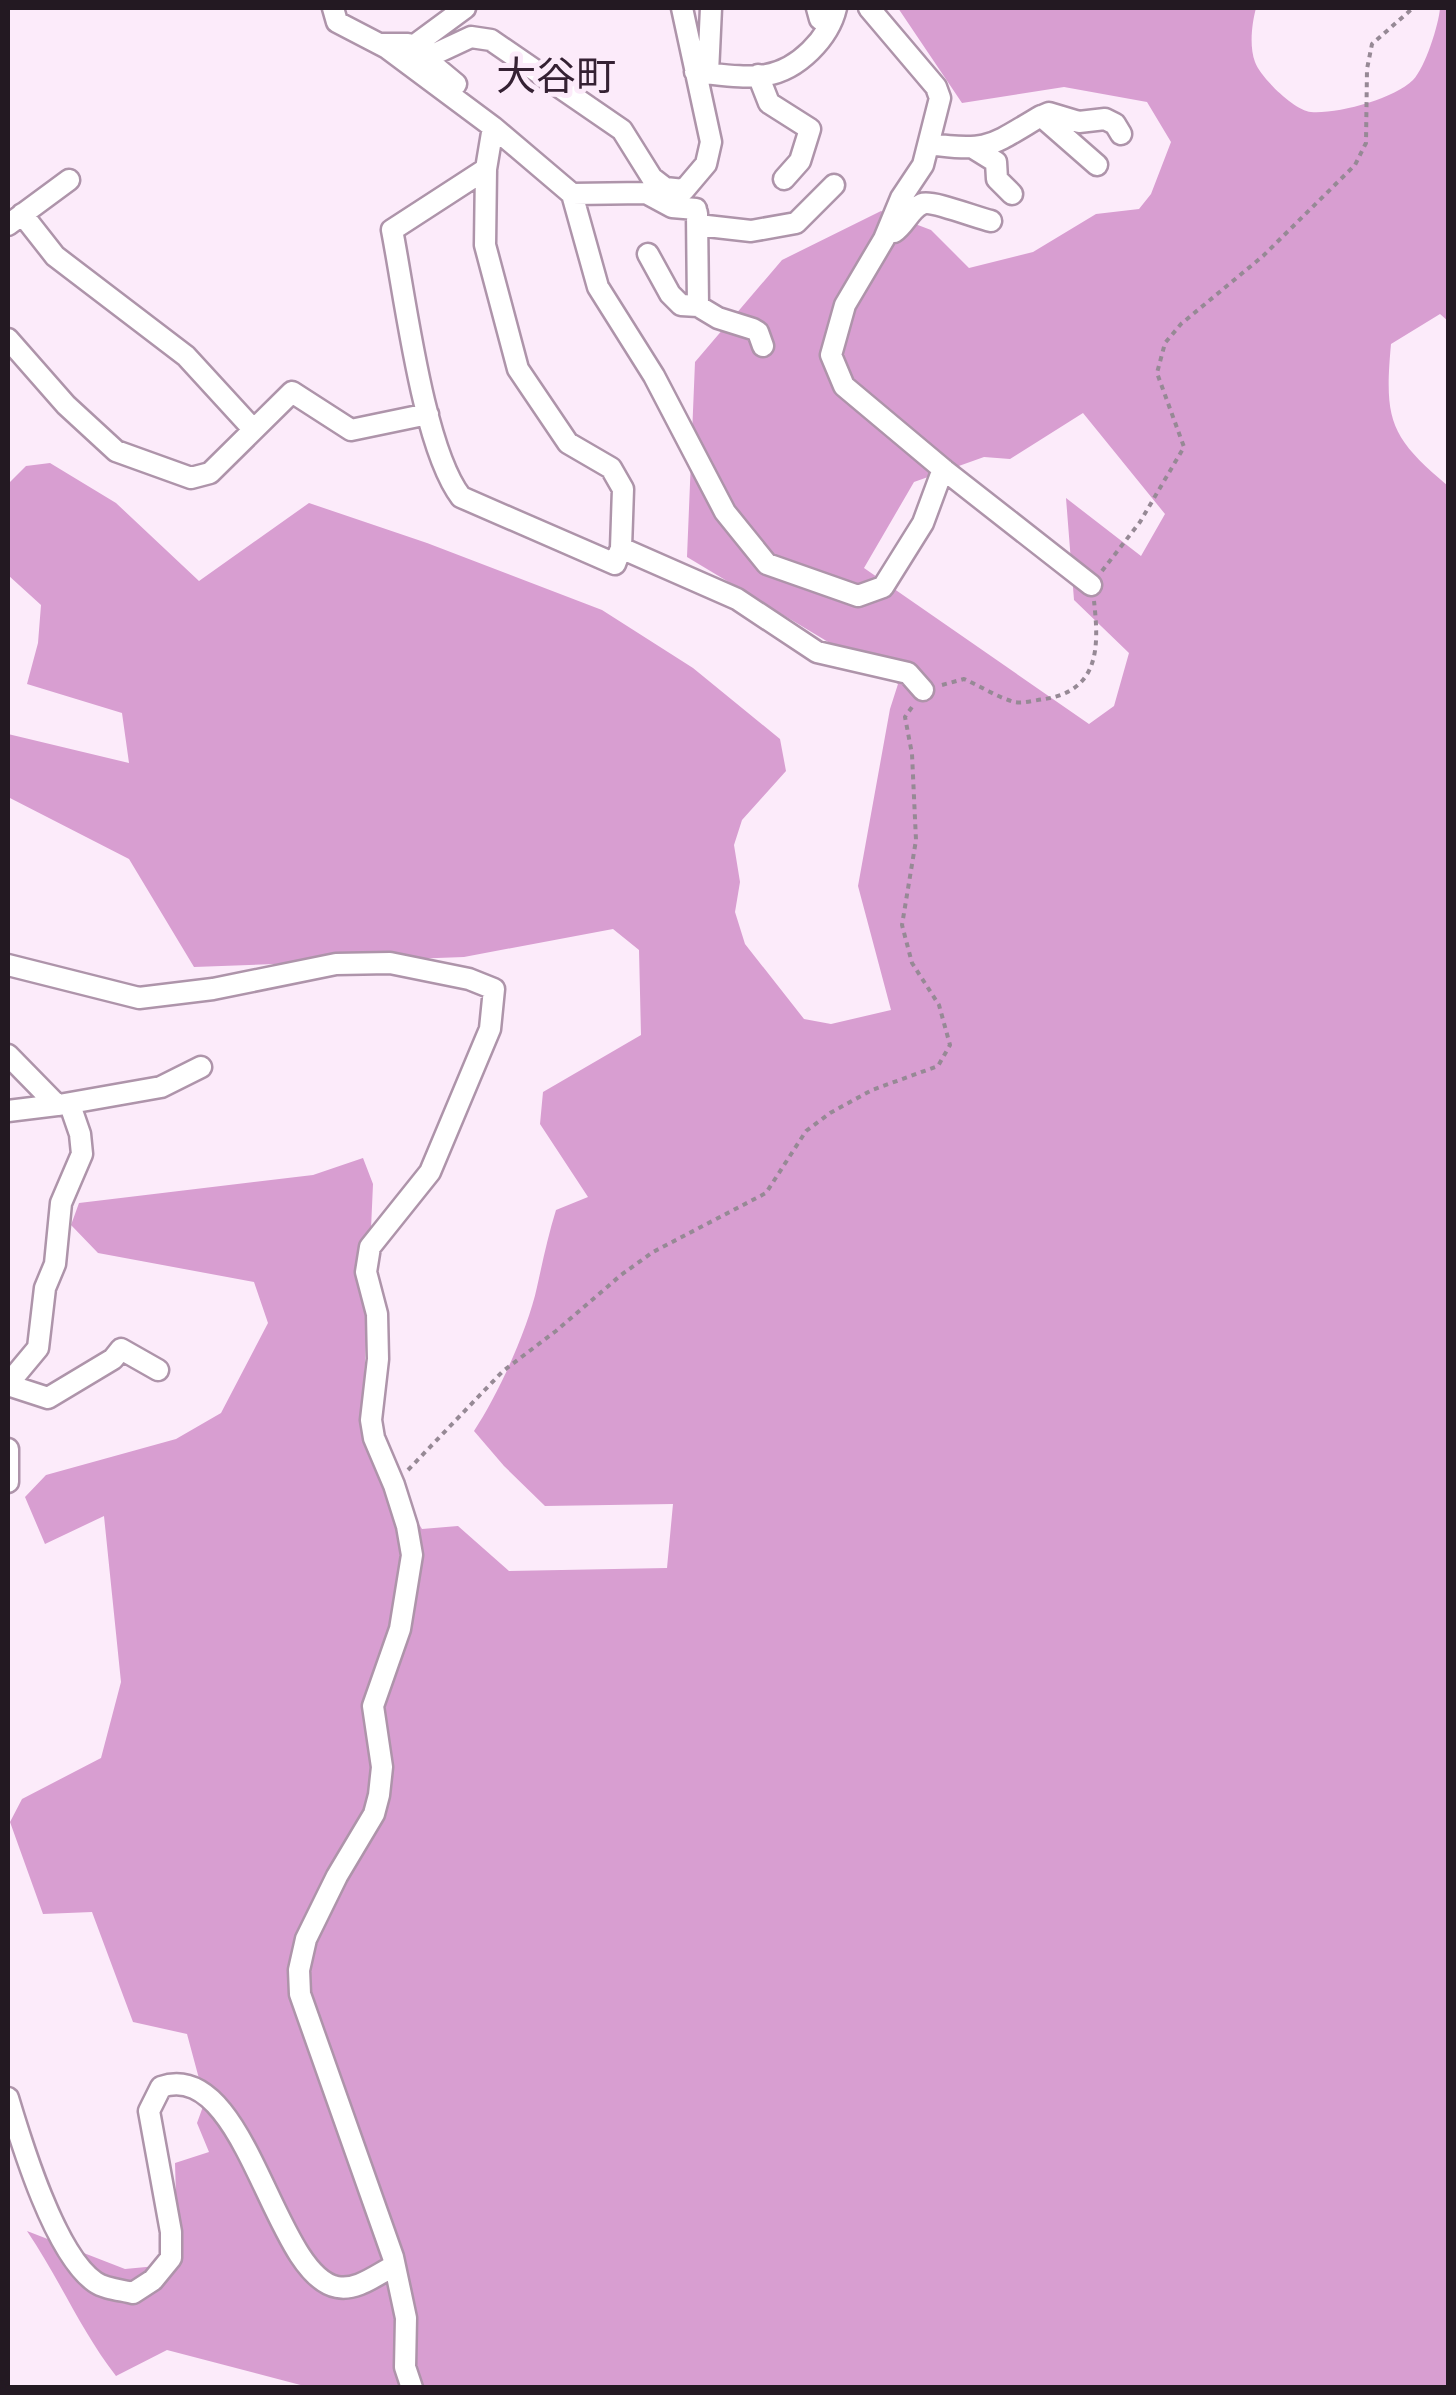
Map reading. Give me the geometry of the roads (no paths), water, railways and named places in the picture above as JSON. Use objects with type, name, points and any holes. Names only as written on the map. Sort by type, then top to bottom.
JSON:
[{"type":"street","points":[[333,8],[337,22],[380,44],[493,127],[572,194],[598,287],[654,376],[724,512],[768,564],[858,596],[883,587],[923,523],[943,469]]},
{"type":"street","points":[[419,53],[464,8]]},
{"type":"street","points":[[419,53],[471,37],[491,40],[622,130],[652,178],[665,188],[684,190],[706,164],[711,142],[701,72],[682,8]]},
{"type":"street","points":[[701,72],[711,8]]},
{"type":"street","points":[[869,8],[936,87],[940,98],[922,165],[845,305],[831,354],[844,386],[1092,585]]},
{"type":"street","points":[[701,72],[769,75],[808,52],[824,16]]},
{"type":"street","points":[[380,44],[408,44],[456,84]]},
{"type":"street","points":[[758,76],[768,103],[810,130],[800,161],[784,179]]},
{"type":"street","points":[[929,144],[975,149],[990,146],[1049,113],[1078,122],[1105,119],[1115,124],[1121,134]]},
{"type":"street","points":[[1041,116],[1096,166]]},
{"type":"street","points":[[486,169],[392,230],[428,414],[452,485],[461,497],[614,564],[621,548],[623,489],[611,468],[568,443],[518,370],[485,245],[486,169],[493,127]]},
{"type":"street","points":[[975,149],[996,162],[997,179],[1012,194]]},
{"type":"street","points":[[69,180],[14,220],[186,356],[252,428]]},
{"type":"street","points":[[690,184],[697,217],[698,306]]},
{"type":"street","points":[[572,194],[646,193],[697,217],[750,232],[796,223],[834,184]]},
{"type":"street","points":[[884,239],[900,228],[922,203],[933,202],[991,221]]},
{"type":"street","points":[[648,254],[681,304],[698,306],[718,318],[758,332],[764,346]]},
{"type":"street","points":[[8,339],[66,405],[116,451],[191,478],[210,473],[292,392],[351,430],[428,414]]},
{"type":"street","points":[[621,548],[736,598],[817,652],[908,673],[923,690]]},
{"type":"street","points":[[8,965],[139,998],[213,989],[336,964],[390,963],[494,989],[490,1029],[430,1172],[370,1247],[366,1272],[377,1314],[378,1359],[371,1420],[374,1438],[394,1485],[412,1555],[400,1628],[374,1706],[382,1768],[374,1814],[306,1939],[299,1970],[300,1994],[394,2266],[406,2318],[402,2386]]},
{"type":"street","points":[[8,1054],[64,1105],[80,1134],[82,1154],[62,1203],[38,1348],[8,1384],[48,1398],[113,1359],[121,1349],[158,1370]]},
{"type":"street","points":[[8,1111],[161,1087],[200,1067]]},
{"type":"street","points":[[8,1449],[8,1482]]},
{"type":"street","points":[[8,2098],[40,2191],[78,2266],[98,2284],[133,2293],[153,2280],[171,2258],[171,2232],[149,2110],[161,2087],[178,2081],[195,2086],[222,2110],[306,2263],[332,2286],[351,2288],[394,2266]]},
{"type":"district","name":"大谷町","points":[[556,76]]}]
